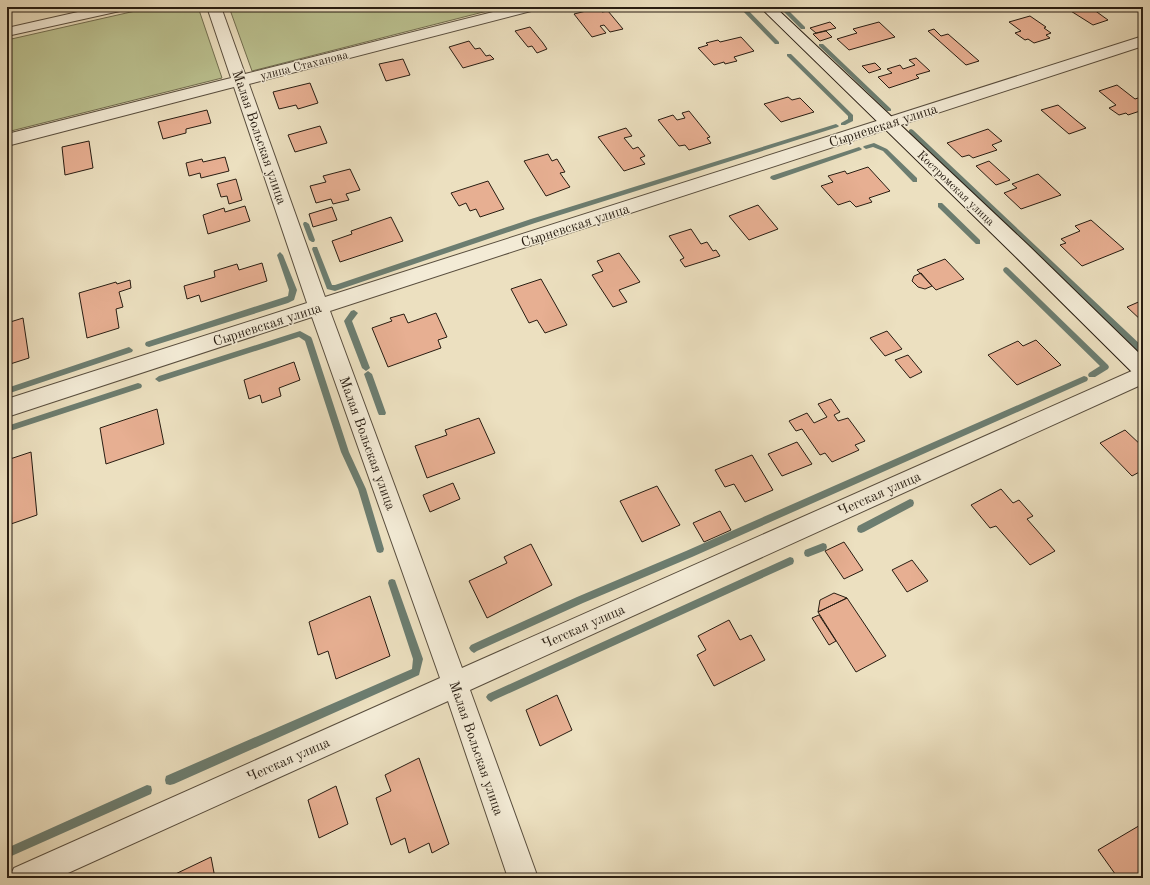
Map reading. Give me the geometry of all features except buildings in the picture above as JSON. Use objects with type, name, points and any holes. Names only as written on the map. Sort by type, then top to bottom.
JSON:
[{"type":"street","points":[[7,32],[120,7]]},
{"type":"street","name":"Малая Вольская улица","points":[[214,7],[319,308],[455,684],[523,878]]},
{"type":"street","name":"улица Стаханова","points":[[7,140],[530,7]]},
{"type":"street","name":"Костромская улица","points":[[767,7],[1023,252],[1143,370]]},
{"type":"street","name":"Сырневская улица","points":[[7,408],[1143,41]]},
{"type":"street","name":"Чегская улица","points":[[24,878],[1143,375]]},
{"type":"green space","points":[[153,7],[198,7],[222,78],[7,132],[7,40]]},
{"type":"green space","points":[[229,7],[503,7],[252,71]]},
{"type":"waterway","points":[[742,7],[777,43]]},
{"type":"waterway","points":[[782,7],[803,28]]},
{"type":"waterway","points":[[821,45],[889,110]]},
{"type":"waterway","points":[[789,55],[851,116],[851,120],[843,124]]},
{"type":"waterway","points":[[315,249],[329,287],[335,288],[533,221],[836,126]]},
{"type":"waterway","points":[[911,131],[1143,352]]},
{"type":"waterway","points":[[866,147],[874,145],[885,150],[915,180]]},
{"type":"waterway","points":[[773,178],[859,149]]},
{"type":"waterway","points":[[940,205],[978,242]]},
{"type":"waterway","points":[[306,224],[312,240]]},
{"type":"waterway","points":[[149,344],[291,298],[293,290],[280,255]]},
{"type":"waterway","points":[[1006,270],[1105,367],[1092,375]]},
{"type":"waterway","points":[[354,313],[348,321],[366,368]]},
{"type":"waterway","points":[[159,379],[300,334],[308,339],[345,452],[362,489],[380,549]]},
{"type":"waterway","points":[[7,391],[129,350]]},
{"type":"waterway","points":[[368,374],[382,413]]},
{"type":"waterway","points":[[474,648],[1084,379]]},
{"type":"waterway","points":[[7,429],[138,386]]},
{"type":"waterway","points":[[861,529],[910,503]]},
{"type":"waterway","points":[[808,553],[823,547]]},
{"type":"waterway","points":[[491,697],[790,561]]},
{"type":"waterway","points":[[170,780],[416,672],[418,659],[392,583]]},
{"type":"waterway","points":[[7,853],[147,790]]}]
